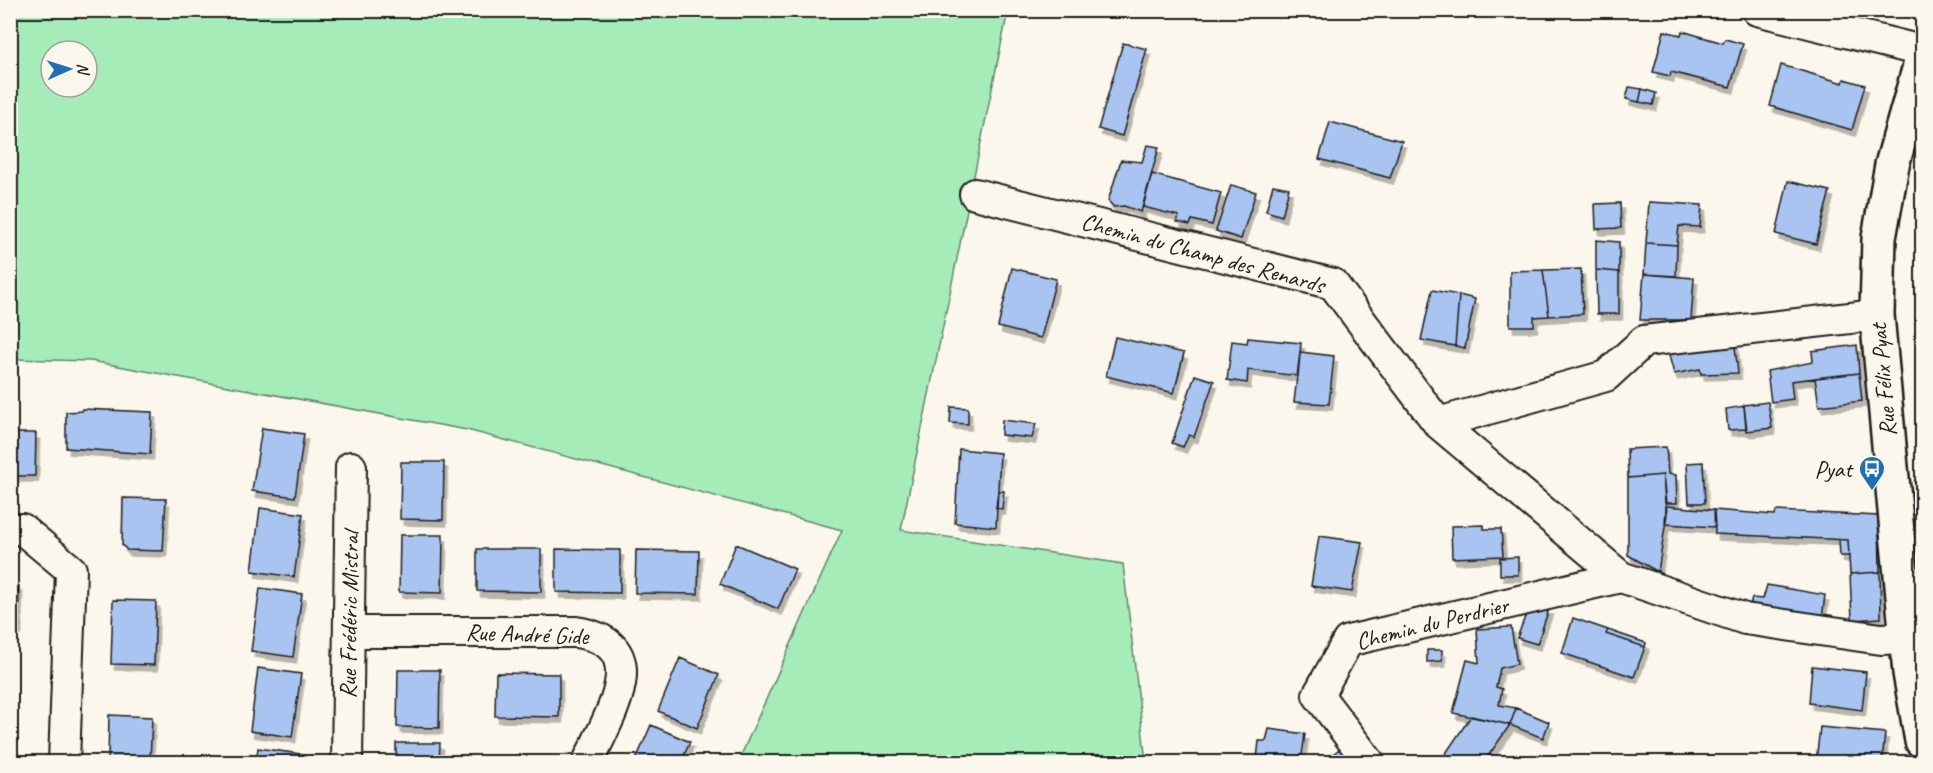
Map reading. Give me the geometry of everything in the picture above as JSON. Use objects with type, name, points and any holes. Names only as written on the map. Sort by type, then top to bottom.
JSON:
[{"type":"street","points":[[1757,10],[1923,51]]},
{"type":"street","name":"Rue Félix Pyat","points":[[1923,59],[1892,165],[1879,238],[1877,315],[1910,673],[1923,741]]},
{"type":"street","name":"Chemin du Champ des Renards","points":[[975,194],[1333,284],[1438,423],[1621,577],[1745,619],[1881,639],[1907,638]]},
{"type":"street","points":[[1438,423],[1606,376],[1644,340],[1877,315]]},
{"type":"street","name":"Rue Frédéric Mistral","points":[[347,762],[351,467]]},
{"type":"street","points":[[10,529],[22,529],[71,570],[64,762]]},
{"type":"street","name":"Chemin du Perdrier","points":[[1369,762],[1318,695],[1348,641],[1621,577]]},
{"type":"street","name":"Rue André Gide","points":[[349,632],[576,632],[596,635],[612,645],[621,664],[621,686],[588,762]]},
{"type":"green space","points":[[11,11],[1008,11],[901,530],[1123,564],[1146,762],[738,762],[842,530],[467,430],[91,361],[11,359]]},
{"type":"building","points":[[1664,31],[1681,35],[1682,31],[1723,43],[1725,39],[1743,44],[1730,87],[1671,72],[1670,76],[1653,72]]},
{"type":"building","points":[[1123,43],[1147,49],[1122,136],[1098,129]]},
{"type":"building","points":[[1781,65],[1843,83],[1844,79],[1865,85],[1852,130],[1770,106]]},
{"type":"building","points":[[1629,87],[1642,89],[1639,102],[1626,99]]},
{"type":"building","points":[[1642,89],[1656,93],[1653,105],[1639,102]]},
{"type":"building","points":[[1330,122],[1402,141],[1390,178],[1319,159]]},
{"type":"building","points":[[1147,145],[1159,147],[1141,212],[1124,206],[1114,207],[1108,201],[1121,160],[1142,162]]},
{"type":"building","points":[[1152,174],[1221,193],[1212,225],[1192,220],[1190,225],[1177,222],[1179,216],[1143,207]]},
{"type":"building","points":[[1788,181],[1830,191],[1816,244],[1776,234]]},
{"type":"building","points":[[1231,185],[1256,192],[1241,239],[1216,231]]},
{"type":"building","points":[[1273,185],[1289,188],[1282,216],[1266,211]]},
{"type":"building","points":[[1649,202],[1702,205],[1700,227],[1679,226],[1677,245],[1646,243]]},
{"type":"building","points":[[1620,203],[1621,228],[1596,229],[1595,204]]},
{"type":"building","points":[[1596,240],[1619,242],[1619,272],[1596,270]]},
{"type":"building","points":[[1646,243],[1677,245],[1676,276],[1644,274]]},
{"type":"building","points":[[1012,268],[1056,279],[1041,338],[998,327]]},
{"type":"building","points":[[1581,269],[1583,314],[1549,316],[1543,270]]},
{"type":"building","points":[[1543,270],[1549,316],[1534,317],[1534,326],[1510,326],[1510,271]]},
{"type":"building","points":[[1596,270],[1619,272],[1619,314],[1597,314]]},
{"type":"building","points":[[1644,274],[1694,278],[1691,320],[1640,320]]},
{"type":"building","points":[[1432,290],[1459,295],[1455,346],[1421,340]]},
{"type":"building","points":[[1459,295],[1475,299],[1465,348],[1455,346]]},
{"type":"building","points":[[1115,337],[1184,353],[1174,393],[1106,376]]},
{"type":"building","points":[[1734,337],[1738,373],[1701,374],[1700,369],[1674,374],[1667,348]]},
{"type":"building","points":[[1248,338],[1301,343],[1298,376],[1248,370],[1247,383],[1227,380],[1232,341],[1247,343]]},
{"type":"building","points":[[1857,345],[1859,373],[1791,381],[1793,399],[1771,402],[1767,371],[1813,362],[1812,351]]},
{"type":"building","points":[[1300,352],[1334,356],[1329,404],[1294,402]]},
{"type":"building","points":[[1859,373],[1862,401],[1819,406],[1815,378]]},
{"type":"building","points":[[1195,375],[1214,381],[1194,437],[1189,435],[1183,447],[1172,443]]},
{"type":"building","points":[[1768,402],[1772,428],[1747,431],[1744,405]]},
{"type":"building","points":[[1744,406],[1746,429],[1728,430],[1726,409]]},
{"type":"building","points":[[951,407],[968,408],[968,424],[950,423]]},
{"type":"building","points":[[82,409],[152,412],[150,454],[66,448],[66,412],[82,411]]},
{"type":"building","points":[[1002,420],[1036,424],[1032,438],[1001,435]]},
{"type":"building","points":[[262,428],[304,434],[295,497],[252,491]]},
{"type":"building","points":[[10,433],[36,433],[35,476],[10,476]]},
{"type":"building","points":[[1666,447],[1668,474],[1676,475],[1677,503],[1665,503],[1663,475],[1628,478],[1627,449]]},
{"type":"building","points":[[959,449],[1000,453],[996,527],[955,523]]},
{"type":"building","points":[[401,462],[444,462],[443,520],[400,519]]},
{"type":"building","points":[[1703,462],[1705,503],[1689,503],[1687,463]]},
{"type":"building","points":[[1663,475],[1667,514],[1658,572],[1628,555],[1628,478]]},
{"type":"building","points":[[998,491],[1004,491],[1002,509],[996,508]]},
{"type":"building","points":[[123,498],[166,499],[163,551],[127,550],[122,545]]},
{"type":"building","points":[[1666,506],[1714,510],[1715,527],[1665,524]]},
{"type":"building","points":[[260,508],[303,514],[294,577],[252,571]]},
{"type":"building","points":[[1714,510],[1775,515],[1776,511],[1879,516],[1880,572],[1850,574],[1848,540],[1715,534]]},
{"type":"building","points":[[1484,525],[1484,529],[1501,529],[1503,556],[1452,558],[1451,526]]},
{"type":"building","points":[[400,535],[443,535],[442,593],[399,592]]},
{"type":"building","points":[[1319,536],[1362,542],[1352,592],[1311,586]]},
{"type":"building","points":[[1839,540],[1848,540],[1849,556],[1840,556]]},
{"type":"building","points":[[736,544],[795,569],[778,609],[720,584]]},
{"type":"building","points":[[477,549],[541,549],[541,592],[477,591]]},
{"type":"building","points":[[556,549],[620,550],[620,593],[556,592]]},
{"type":"building","points":[[636,550],[699,551],[698,594],[635,593]]},
{"type":"building","points":[[1518,557],[1518,575],[1500,575],[1500,558]]},
{"type":"building","points":[[1880,572],[1881,618],[1852,620],[1850,574]]},
{"type":"building","points":[[1767,585],[1825,595],[1822,618],[1750,605],[1752,598],[1763,599]]},
{"type":"building","points":[[10,586],[19,586],[18,629],[10,629]]},
{"type":"building","points":[[260,588],[302,594],[293,657],[251,651]]},
{"type":"building","points":[[113,600],[156,601],[154,665],[111,664]]},
{"type":"building","points":[[1528,609],[1549,609],[1537,644],[1517,638]]},
{"type":"building","points":[[1573,618],[1608,630],[1606,634],[1645,647],[1634,677],[1562,653]]},
{"type":"building","points":[[1511,627],[1517,664],[1500,668],[1496,687],[1502,689],[1499,705],[1516,708],[1510,725],[1453,713],[1467,660],[1479,663],[1477,629]]},
{"type":"building","points":[[1608,630],[1646,643],[1645,647],[1606,634]]},
{"type":"building","points":[[1427,650],[1442,650],[1442,661],[1427,662]]},
{"type":"building","points":[[680,658],[719,675],[697,728],[658,711]]},
{"type":"building","points":[[1812,666],[1866,672],[1862,710],[1809,703]]},
{"type":"building","points":[[258,668],[301,674],[292,737],[250,731]]},
{"type":"building","points":[[398,670],[440,670],[439,728],[397,727]]},
{"type":"building","points":[[496,673],[559,674],[559,717],[495,716]]},
{"type":"building","points":[[1516,708],[1549,722],[1543,738],[1510,725]]},
{"type":"building","points":[[109,715],[152,717],[150,762],[108,762]]},
{"type":"building","points":[[1471,716],[1510,725],[1484,762],[1440,762]]},
{"type":"building","points":[[651,725],[690,742],[681,762],[635,762]]},
{"type":"building","points":[[1820,727],[1885,733],[1882,762],[1816,762]]},
{"type":"building","points":[[1269,729],[1305,734],[1301,762],[1257,759],[1259,741],[1266,741]]},
{"type":"building","points":[[396,743],[440,743],[439,762],[396,762]]},
{"type":"building","points":[[258,748],[300,754],[299,762],[256,762]]},
{"type":"building","points":[[1341,748],[1351,762],[1322,762]]},
{"type":"place","name":"Pyat","points":[[1872,492]]}]
